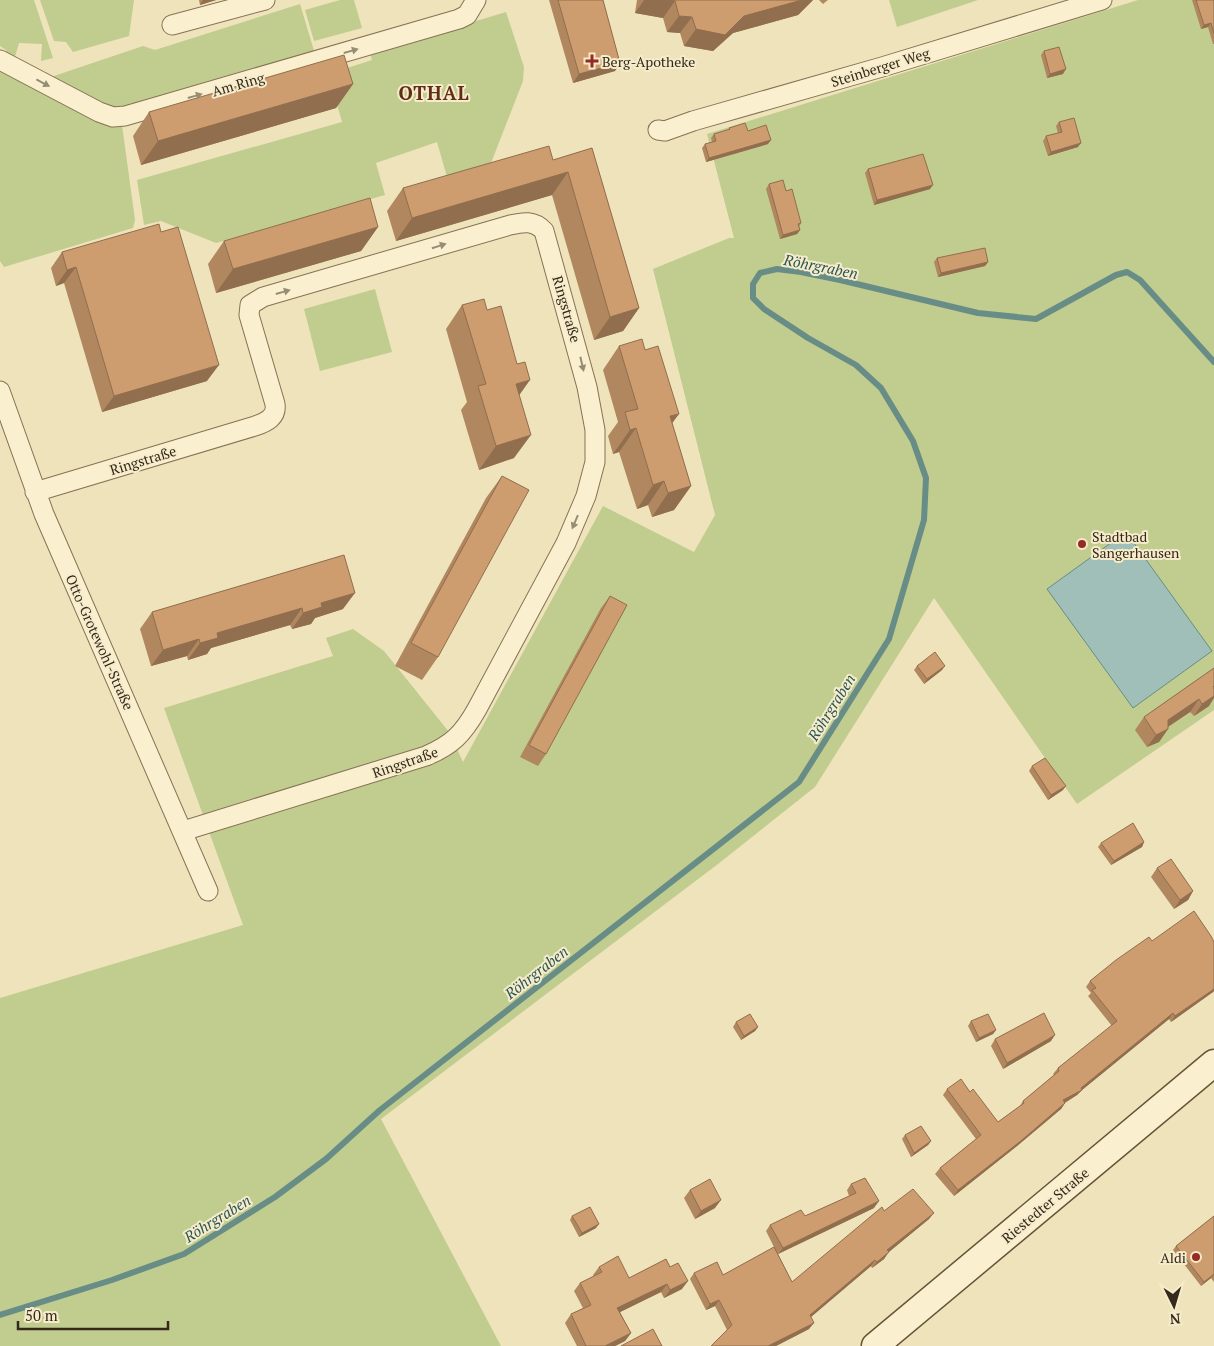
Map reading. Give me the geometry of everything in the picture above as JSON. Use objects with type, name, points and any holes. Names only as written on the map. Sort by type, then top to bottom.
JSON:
[{"type":"main road","name":"Riestedter Straße","points":[[875,1346],[1214,1063]]},
{"type":"street","points":[[172,26],[265,0]]},
{"type":"street","name":"Am Ring","points":[[0,60],[99,112],[113,116],[125,116],[460,19],[467,15],[476,0]]},
{"type":"street","name":"Steinberger Weg","points":[[658,130],[665,131],[693,121],[1102,0]]},
{"type":"street","name":"Ringstraße","points":[[35,492],[255,426],[271,419],[276,411],[276,404],[249,318],[250,305],[263,298],[523,222],[536,224],[546,234],[588,387],[595,430],[595,462],[586,496],[561,555],[478,710],[456,740],[444,748],[414,761],[183,830]]},
{"type":"street","name":"Otto-Grotewohl-Straße","points":[[0,391],[35,492],[208,891]]},
{"type":"green space","points":[[0,0],[34,0],[53,58],[41,61],[42,44],[19,43],[14,60],[6,57],[6,50],[0,46]]},
{"type":"green space","points":[[40,0],[134,0],[129,36],[73,52],[66,42],[54,41]]},
{"type":"green space","points":[[340,0],[354,0],[362,28],[314,41],[305,10]]},
{"type":"green space","points":[[889,0],[978,0],[897,27]]},
{"type":"green space","points":[[1138,0],[1214,0],[1214,710],[1077,804],[934,598],[815,787],[718,864],[381,1119],[501,1346],[0,1346],[0,998],[243,925],[164,708],[333,656],[326,638],[353,629],[384,651],[449,732],[463,762],[603,506],[694,552],[715,515],[653,269],[729,238],[734,238],[707,134]]},
{"type":"green space","points":[[300,4],[315,54],[138,103],[113,108],[48,78],[143,46],[155,50]]},
{"type":"green space","points":[[506,12],[524,67],[523,81],[491,163],[447,177],[437,142],[376,163],[385,195],[216,243],[161,221],[144,225],[137,180],[342,122],[326,66],[341,70],[372,60],[370,53]]},
{"type":"green space","points":[[0,65],[122,125],[135,220],[133,228],[4,267],[0,261]]},
{"type":"green space","points":[[375,289],[392,352],[320,371],[304,309]]},
{"type":"water","points":[[1126,532],[1212,651],[1133,708],[1047,589]]},
{"type":"building","points":[[558,0],[603,0],[620,63],[579,74]]},
{"type":"building","points":[[667,0],[802,0],[744,16],[725,35],[696,29],[692,17],[679,16],[675,1]]},
{"type":"building","points":[[1196,0],[1214,0],[1214,34],[1211,23],[1204,25]]},
{"type":"building","points":[[1059,47],[1066,69],[1050,74],[1044,51]]},
{"type":"building","points":[[344,55],[353,84],[158,141],[149,112]]},
{"type":"building","points":[[1074,118],[1081,143],[1051,152],[1046,136],[1062,132],[1059,122]]},
{"type":"building","points":[[745,123],[748,131],[766,125],[771,140],[709,158],[705,144],[716,141],[714,134]]},
{"type":"building","points":[[549,146],[553,160],[592,148],[639,308],[610,317],[568,172],[412,218],[403,188]]},
{"type":"building","points":[[923,154],[933,185],[877,200],[868,169]]},
{"type":"building","points":[[783,180],[786,191],[792,189],[801,223],[798,224],[800,230],[783,235],[769,184]]},
{"type":"building","points":[[370,198],[378,227],[233,269],[224,241]]},
{"type":"building","points":[[159,224],[161,232],[178,227],[219,365],[114,396],[76,267],[67,270],[62,252]]},
{"type":"building","points":[[985,248],[988,262],[941,273],[937,258]]},
{"type":"building","points":[[484,299],[487,310],[501,306],[517,364],[525,362],[530,380],[516,384],[531,435],[496,446],[478,386],[486,384],[462,305]]},
{"type":"building","points":[[642,339],[645,350],[658,346],[679,414],[670,416],[691,486],[668,493],[664,481],[653,485],[636,428],[630,430],[625,412],[638,409],[619,346]]},
{"type":"building","points":[[502,476],[529,490],[438,657],[411,643]]},
{"type":"building","points":[[344,555],[355,593],[321,603],[322,607],[303,613],[302,608],[217,633],[218,638],[200,643],[199,639],[163,650],[152,612]]},
{"type":"building","points":[[610,596],[627,605],[546,754],[529,745]]},
{"type":"building","points":[[935,652],[945,666],[927,679],[917,666]]},
{"type":"building","points":[[1214,668],[1214,696],[1202,704],[1199,699],[1168,720],[1168,729],[1156,735],[1144,717]]},
{"type":"building","points":[[1045,758],[1066,786],[1051,795],[1032,766]]},
{"type":"building","points":[[1133,823],[1144,842],[1114,861],[1101,843]]},
{"type":"building","points":[[1171,859],[1193,891],[1180,900],[1157,868]]},
{"type":"building","points":[[1194,911],[1214,942],[1214,989],[1175,1016],[1173,1013],[1081,1088],[1082,1090],[1063,1100],[1065,1103],[1022,1140],[958,1190],[940,1168],[981,1135],[947,1089],[961,1079],[970,1092],[973,1089],[998,1122],[1024,1103],[1023,1101],[1059,1071],[1058,1068],[1117,1021],[1092,990],[1096,988],[1090,981],[1149,937],[1152,941]]},
{"type":"building","points":[[1044,1013],[1055,1035],[1007,1063],[995,1039]]},
{"type":"building","points":[[750,1014],[758,1027],[744,1036],[736,1022]]},
{"type":"building","points":[[988,1014],[996,1030],[979,1038],[971,1021]]},
{"type":"building","points":[[921,1126],[931,1141],[914,1153],[905,1135]]},
{"type":"building","points":[[865,1178],[879,1201],[783,1248],[770,1225],[801,1210],[805,1216],[856,1193],[851,1184]]},
{"type":"building","points":[[710,1179],[721,1200],[701,1211],[690,1190]]},
{"type":"building","points":[[913,1189],[934,1213],[887,1250],[889,1252],[877,1262],[875,1260],[810,1315],[814,1323],[768,1346],[711,1346],[732,1325],[719,1300],[710,1304],[694,1273],[717,1262],[723,1275],[774,1247],[792,1282],[882,1207],[884,1211]]},
{"type":"building","points":[[590,1207],[599,1224],[582,1233],[572,1216]]},
{"type":"building","name":"Aldi","points":[[1214,1216],[1214,1274],[1204,1282],[1176,1246]]},
{"type":"building","points":[[618,1256],[629,1278],[666,1259],[670,1267],[678,1263],[688,1281],[670,1290],[667,1284],[617,1308],[631,1333],[605,1346],[586,1346],[571,1314],[591,1305],[580,1283],[602,1272],[599,1267]]},
{"type":"building","points":[[653,1329],[662,1346],[621,1346]]},
{"type":"waterway","name":"Röhrgraben","points":[[0,1315],[112,1280],[184,1254],[275,1197],[326,1159],[380,1110],[799,782],[889,639],[924,520],[926,478],[913,441],[881,388],[856,365],[808,338],[764,309],[753,298],[753,284],[760,273],[777,269],[801,272],[978,313],[1036,319],[1116,275],[1127,272],[1140,280],[1214,362]]},
{"type":"place","name":"Berg-Apotheke","points":[[592,61]]},
{"type":"place","name":"Stadtbad Sangerhausen","points":[[1082,544]]},
{"type":"place","name":"Aldi","points":[[1196,1257]]},
{"type":"district","name":"OTHAL","points":[[434,92]]}]
